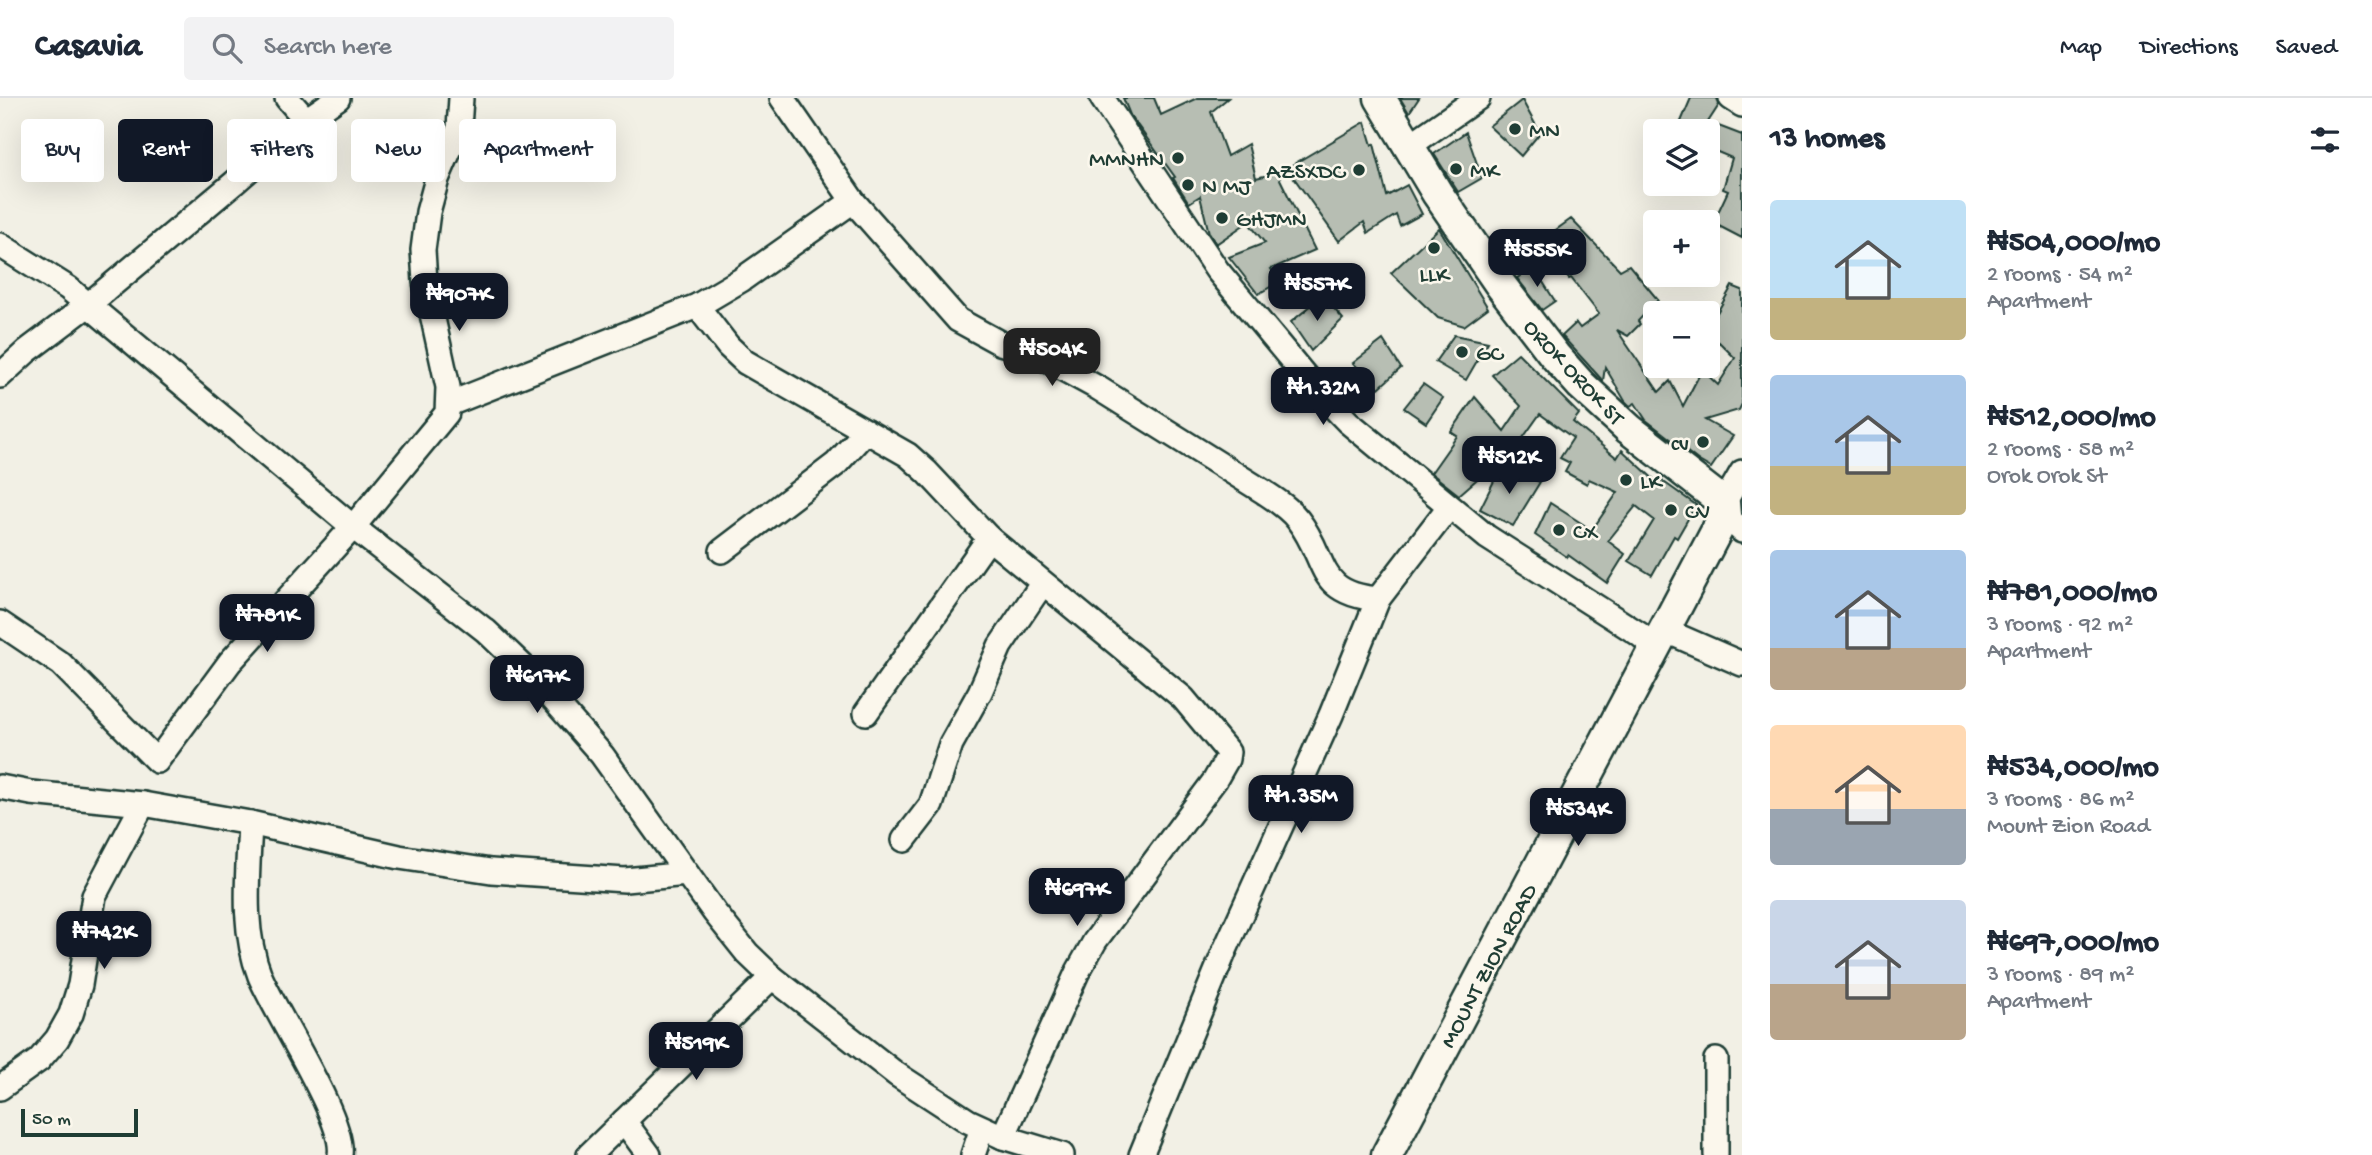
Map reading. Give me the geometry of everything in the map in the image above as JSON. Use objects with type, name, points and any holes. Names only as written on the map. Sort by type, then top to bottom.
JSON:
[{"type":"main road","name":"OROK OROK ST","points":[[1380,98],[1437,193],[1555,356],[1581,385],[1629,429],[1730,516]]},
{"type":"main road","name":"MOUNT ZION ROAD","points":[[1387,1155],[1660,638],[1730,516]]},
{"type":"street","points":[[287,98],[305,119]]},
{"type":"street","points":[[307,119],[338,98]]},
{"type":"street","points":[[0,624],[61,664],[157,761],[230,662],[353,527],[447,413],[449,387],[425,282],[423,250],[436,179],[459,128],[461,98]]},
{"type":"street","points":[[782,98],[853,201],[958,320],[1000,343],[1034,353],[1098,388],[1264,492],[1282,504],[1298,520],[1326,575],[1340,590],[1357,597],[1378,599]]},
{"type":"street","points":[[1102,98],[1217,270],[1315,388],[1348,422],[1487,537],[1639,634],[1742,664]]},
{"type":"street","points":[[1409,146],[1478,98]]},
{"type":"street","points":[[1731,98],[1742,105]]},
{"type":"street","points":[[0,376],[233,182]]},
{"type":"street","points":[[449,404],[697,306],[741,280],[853,201]]},
{"type":"street","points":[[0,245],[68,288],[353,527],[486,631],[529,672],[602,755],[741,946],[772,977],[896,1074],[958,1115],[993,1132],[1062,1155]]},
{"type":"street","points":[[697,306],[745,362],[908,455],[927,471],[989,538],[1183,698],[1228,752],[1215,780],[1095,941],[993,1132],[973,1155]]},
{"type":"street","points":[[722,551],[836,464],[866,431]]},
{"type":"street","points":[[1730,516],[1742,472]]},
{"type":"street","points":[[1140,1155],[1225,950],[1331,715],[1378,599],[1450,507]]},
{"type":"street","points":[[866,713],[989,538]]},
{"type":"street","points":[[904,840],[931,805],[951,744],[981,692],[1000,646],[1042,584]]},
{"type":"street","points":[[0,787],[31,793],[143,804],[250,823],[399,857],[491,871],[625,880],[687,874]]},
{"type":"street","points":[[0,1088],[38,1060],[57,1039],[71,1014],[80,985],[94,896],[143,804]]},
{"type":"street","points":[[250,823],[246,915],[251,944],[260,976],[332,1117],[341,1146],[340,1155]]},
{"type":"street","points":[[589,1155],[772,977]]},
{"type":"street","points":[[1716,1060],[1716,1155]]},
{"type":"street","points":[[624,1121],[649,1155]]},
{"type":"building","points":[[1123,98],[1154,98],[1161,115],[1197,98],[1228,98],[1211,112],[1227,156],[1248,144],[1256,178],[1277,173],[1315,250],[1271,269],[1279,282],[1258,294],[1229,257],[1265,243],[1248,222],[1216,244],[1209,233],[1200,196],[1189,203],[1173,178],[1175,177],[1130,115]]},
{"type":"building","points":[[1400,98],[1419,98],[1409,113]]},
{"type":"building","points":[[1691,98],[1717,98],[1719,105],[1710,119],[1682,119]]},
{"type":"building","name":"MN","points":[[1522,100],[1540,133],[1521,156],[1489,126]]},
{"type":"building","points":[[1365,122],[1372,145],[1374,144],[1387,196],[1407,185],[1422,214],[1400,226],[1396,215],[1368,233],[1364,222],[1339,241],[1287,168]]},
{"type":"building","points":[[1720,127],[1742,135],[1742,238],[1720,227],[1719,210],[1728,191],[1723,189],[1732,158],[1720,153]]},
{"type":"building","name":"MK","points":[[1466,132],[1482,178],[1458,192],[1434,154]]},
{"type":"building","points":[[1571,219],[1620,270],[1629,265],[1643,282],[1643,287],[1647,287],[1658,300],[1643,301],[1643,316],[1638,321],[1640,324],[1628,336],[1617,330],[1643,368],[1643,378],[1650,378],[1659,392],[1670,381],[1683,406],[1698,378],[1711,378],[1718,385],[1735,358],[1720,343],[1720,307],[1732,286],[1742,290],[1742,404],[1739,410],[1705,420],[1733,436],[1711,468],[1646,420],[1635,403],[1630,406],[1605,367],[1603,381],[1562,336],[1576,323],[1580,328],[1599,314],[1539,242]]},
{"type":"building","points":[[1439,228],[1488,308],[1464,326],[1438,318],[1391,273]]},
{"type":"building","points":[[1534,268],[1555,301],[1542,310],[1517,278]]},
{"type":"building","points":[[1323,296],[1343,319],[1311,351],[1291,322]]},
{"type":"building","name":"GC","points":[[1454,335],[1488,342],[1466,380],[1435,362]]},
{"type":"building","points":[[1383,340],[1401,368],[1379,388],[1353,363]]},
{"type":"building","points":[[1518,353],[1579,414],[1573,422],[1617,458],[1622,450],[1659,484],[1661,480],[1696,505],[1677,538],[1674,536],[1652,575],[1629,561],[1654,520],[1636,506],[1608,541],[1625,554],[1607,583],[1535,535],[1550,503],[1592,530],[1618,492],[1589,479],[1587,484],[1565,472],[1570,463],[1560,458],[1573,438],[1540,414],[1520,442],[1507,453],[1484,446],[1474,466],[1483,474],[1459,495],[1431,473],[1457,436],[1451,432],[1475,397],[1504,431],[1521,406],[1492,375]]},
{"type":"building","points":[[1423,384],[1443,398],[1426,423],[1404,408]]},
{"type":"building","points":[[1501,467],[1540,482],[1513,526],[1480,509]]},
{"type":"place","name":"MN","points":[[1515,129]]},
{"type":"place","name":"MMNHN","points":[[1178,158]]},
{"type":"place","name":"MK","points":[[1456,169]]},
{"type":"place","name":"AZSXDC","points":[[1359,170]]},
{"type":"place","name":"N MJ","points":[[1188,185]]},
{"type":"place","name":"GHJMN","points":[[1222,218]]},
{"type":"place","name":"LLK","points":[[1434,248]]},
{"type":"place","name":"GC","points":[[1462,352]]},
{"type":"place","name":"cv","points":[[1703,442]]},
{"type":"place","name":"LK","points":[[1626,480]]},
{"type":"place","name":"CV","points":[[1671,510]]},
{"type":"place","name":"CX","points":[[1559,530]]}]
